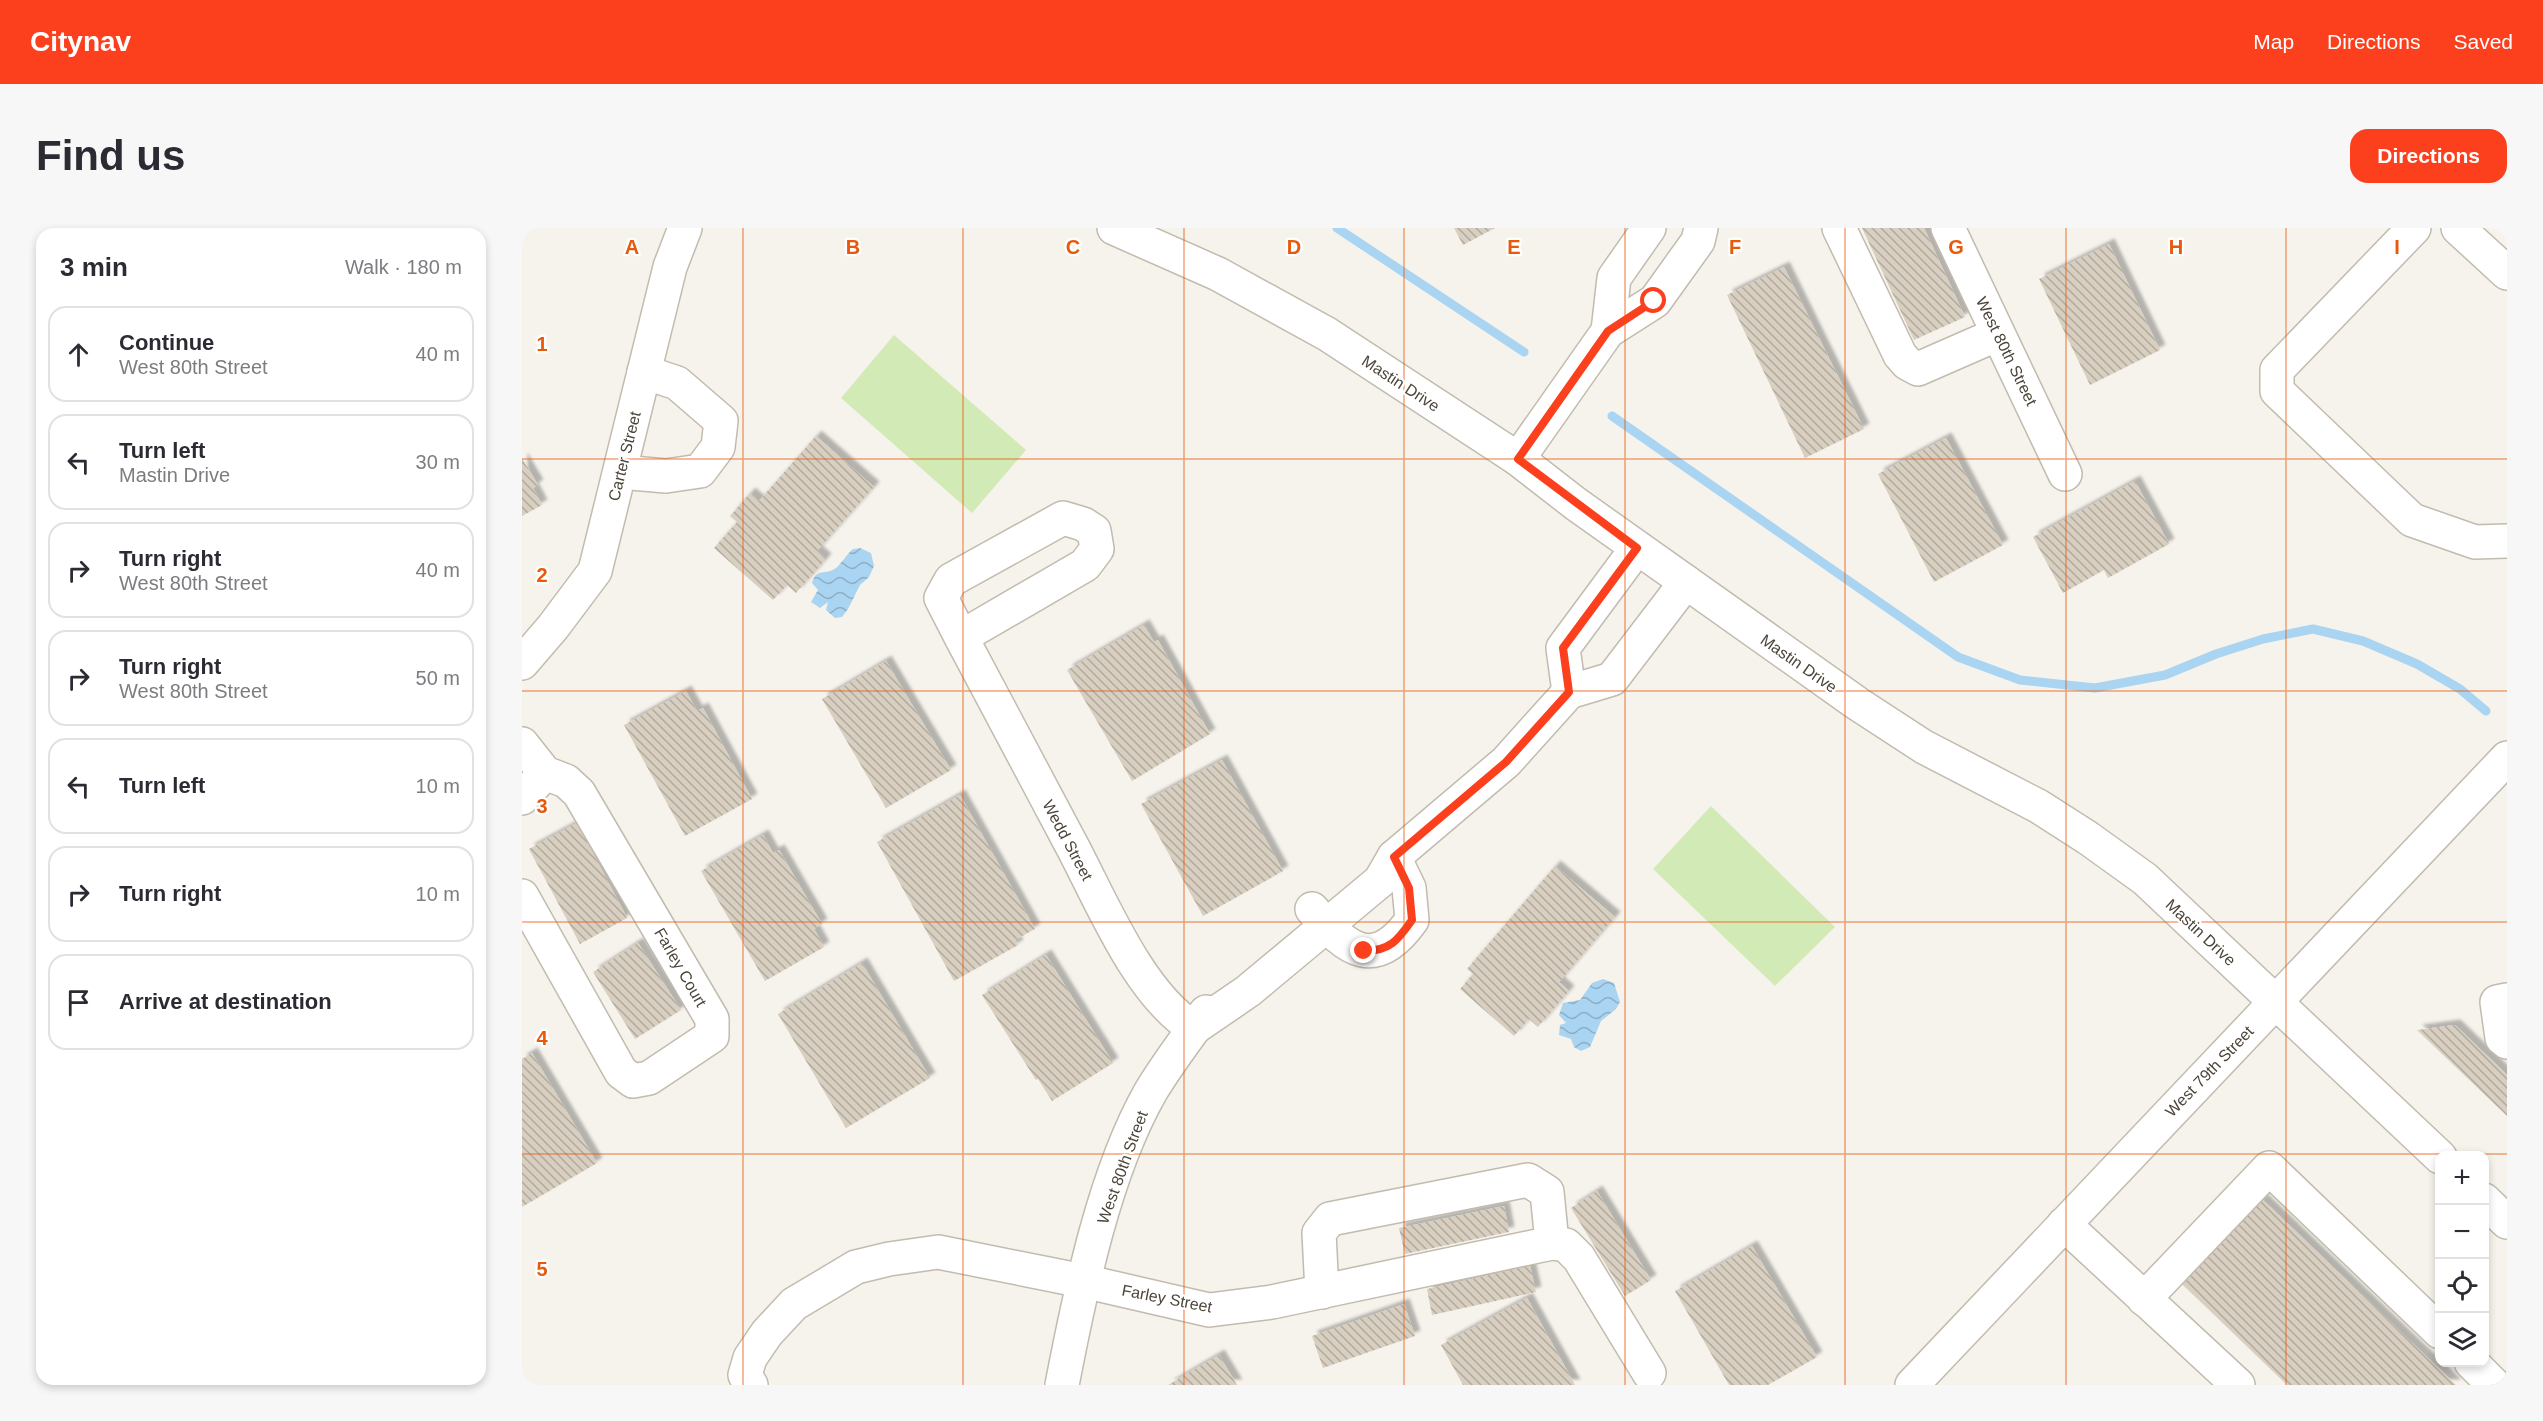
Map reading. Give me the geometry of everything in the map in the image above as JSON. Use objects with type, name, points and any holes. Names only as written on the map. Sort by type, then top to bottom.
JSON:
[{"type":"street","name":"Carter Street","points":[[522,663],[554,627],[595,570],[670,267],[685,228]]},
{"type":"street","name":"Mastin Drive","points":[[1114,228],[1218,274],[1327,334],[1518,459],[1637,548],[1858,704],[1924,747],[2038,806],[2088,838],[2145,879],[2435,1153]]},
{"type":"street","points":[[1608,331],[1614,278],[1649,228]]},
{"type":"street","points":[[1518,459],[1608,331],[1654,301],[1698,241],[1701,228]]},
{"type":"street","points":[[1839,228],[1900,355],[1907,363],[1918,369],[1998,334]]},
{"type":"street","name":"West 80th Street","points":[[1948,228],[2066,474]]},
{"type":"street","points":[[2414,228],[2277,370],[2277,391],[2412,520],[2475,542],[2507,541]]},
{"type":"street","points":[[2458,228],[2507,273]]},
{"type":"street","points":[[620,472],[666,476],[700,471],[718,447],[721,421],[677,383],[644,372]]},
{"type":"street","points":[[1637,548],[1563,648],[1569,692],[1612,679],[1686,582]]},
{"type":"street","name":"Wedd Street","points":[[960,637],[1125,945],[1160,1002],[1176,1018],[1194,1028]]},
{"type":"street","name":"West 80th Street","points":[[1062,1385],[1083,1281],[1130,1135],[1150,1093],[1194,1028],[1248,991],[1318,917],[1380,881],[1394,857],[1506,762],[1569,692]]},
{"type":"street","name":"Farley Court","points":[[522,744],[545,773],[566,781],[579,793],[712,1019],[712,1036],[649,1078],[633,1081],[621,1072],[522,896]]},
{"type":"street","name":"West 79th Street","points":[[1912,1385],[2507,758]]},
{"type":"street","points":[[522,798],[545,773]]},
{"type":"street","points":[[1318,917],[1364,951],[1380,951],[1399,938],[1412,920],[1412,902],[1409,888],[1394,857]]},
{"type":"street","points":[[2507,1000],[2497,1002],[2502,1038],[2507,1042]]},
{"type":"street","points":[[2144,1299],[2269,1168],[2435,1328]]},
{"type":"street","points":[[1322,1292],[1319,1233],[1330,1219],[1528,1180],[1547,1192],[1552,1243],[1566,1245],[1579,1258],[1649,1373]]},
{"type":"street","points":[[2489,1205],[2507,1222]]},
{"type":"street","points":[[2064,1224],[2238,1385]]},
{"type":"street","name":"Farley Street","points":[[750,1385],[745,1375],[750,1358],[766,1333],[794,1304],[856,1267],[938,1252],[1083,1281],[1209,1310],[1322,1292],[1552,1243]]},
{"type":"street","points":[[2475,1367],[2494,1385]]},
{"type":"green space","points":[[894,335],[1026,450],[972,513],[841,398]]},
{"type":"green space","points":[[1711,806],[1835,927],[1775,986],[1653,869]]},
{"type":"water","points":[[860,548],[871,553],[874,566],[842,617],[835,618],[826,610],[828,602],[820,608],[811,602],[818,590],[812,583],[816,575],[836,568],[853,549]]},
{"type":"water","points":[[1603,979],[1614,983],[1620,1002],[1616,1009],[1601,1021],[1590,1047],[1581,1051],[1574,1047],[1571,1039],[1559,1035],[1560,1025],[1566,1023],[1559,1015],[1563,1003],[1580,1000],[1592,983]]},
{"type":"building","points":[[1454,228],[1495,228],[1463,245]]},
{"type":"building","points":[[1862,228],[1924,228],[1965,317],[1914,340]]},
{"type":"building","points":[[2109,244],[2160,350],[2090,385],[2039,279]]},
{"type":"building","points":[[1784,267],[1864,429],[1805,458],[1727,295]]},
{"type":"building","points":[[816,436],[874,487],[817,551],[826,559],[796,593],[787,585],[773,600],[714,548],[737,522],[730,516],[750,493],[759,501]]},
{"type":"building","points":[[1946,438],[2003,545],[1934,582],[1878,474]]},
{"type":"building","points":[[522,458],[538,485],[533,488],[542,505],[522,516]]},
{"type":"building","points":[[2135,481],[2169,544],[2108,578],[2104,570],[2063,593],[2033,537]]},
{"type":"building","points":[[1144,625],[1154,642],[1158,640],[1210,734],[1132,781],[1067,670]]},
{"type":"building","points":[[886,661],[951,770],[886,808],[822,699]]},
{"type":"building","points":[[686,691],[697,711],[703,708],[752,799],[685,836],[624,725]]},
{"type":"building","points":[[1222,760],[1283,871],[1203,916],[1141,804]]},
{"type":"building","points":[[960,795],[1035,929],[1015,940],[1018,945],[954,981],[877,842]]},
{"type":"building","points":[[577,823],[627,918],[580,944],[529,849]]},
{"type":"building","points":[[763,835],[773,853],[779,850],[822,924],[814,929],[824,947],[765,981],[701,871]]},
{"type":"building","points":[[1555,866],[1615,917],[1559,982],[1569,991],[1538,1027],[1529,1019],[1514,1036],[1460,989],[1473,974],[1467,969]]},
{"type":"building","points":[[638,943],[681,1010],[635,1039],[593,972]]},
{"type":"building","points":[[1046,955],[1113,1063],[1052,1101],[982,995]]},
{"type":"building","points":[[862,963],[930,1078],[846,1128],[778,1014]]},
{"type":"building","points":[[2455,1025],[2507,1075],[2507,1116],[2417,1030]]},
{"type":"building","points":[[532,1053],[597,1163],[522,1207],[522,1059]]},
{"type":"building","points":[[1597,1191],[1651,1280],[1625,1296],[1571,1208]]},
{"type":"building","points":[[2262,1199],[2456,1385],[2287,1385],[2182,1284]]},
{"type":"building","points":[[1504,1206],[1509,1232],[1405,1254],[1399,1228]]},
{"type":"building","points":[[1752,1246],[1817,1357],[1768,1385],[1729,1385],[1675,1291]]},
{"type":"building","points":[[1530,1266],[1536,1292],[1432,1315],[1427,1289]]},
{"type":"building","points":[[1527,1298],[1575,1385],[1463,1385],[1441,1345]]},
{"type":"building","points":[[1404,1304],[1415,1336],[1323,1368],[1312,1336]]},
{"type":"building","points":[[1219,1355],[1237,1385],[1168,1385]]},
{"type":"waterway","points":[[1337,228],[1524,352]]},
{"type":"waterway","points":[[1612,416],[1958,657],[2020,680],[2095,688],[2165,675],[2216,654],[2263,639],[2313,629],[2363,641],[2417,664],[2460,689],[2486,711]]},
{"type":"route","points":[[1364,951],[1380,951],[1399,938],[1412,920],[1409,888],[1394,857],[1506,762],[1569,692],[1563,648],[1637,548],[1518,459],[1566,394],[1608,331],[1654,301]]}]
